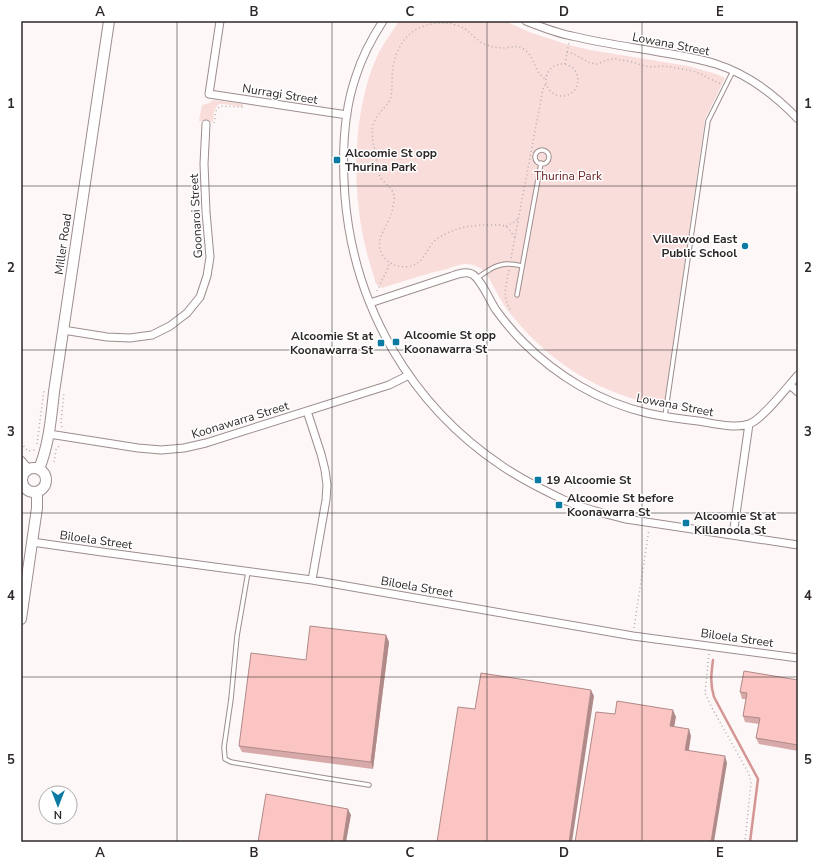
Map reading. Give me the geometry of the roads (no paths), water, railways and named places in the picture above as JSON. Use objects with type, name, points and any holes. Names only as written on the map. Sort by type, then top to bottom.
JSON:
[{"type":"main road","name":"Miller Road","points":[[34,469],[45,453],[49,434],[109,21]]},
{"type":"main road","points":[[34,469],[45,474],[46,482],[43,488],[37,492],[30,491],[22,484],[22,477],[26,471],[34,469]]},
{"type":"main road","points":[[21,619],[37,508],[37,492]]},
{"type":"street","name":"Nurragi Street","points":[[220,21],[209,94],[347,115]]},
{"type":"street","points":[[383,21],[365,54],[350,94],[344,156],[346,212],[351,241],[363,286],[383,332],[409,375],[440,413],[464,437],[503,467],[536,486],[565,500],[583,507],[626,519],[798,545]]},
{"type":"street","name":"Lowana Street","points":[[526,21],[570,36],[698,59],[716,64],[733,71],[766,90],[780,101],[798,119]]},
{"type":"street","name":"Goonaroi Street","points":[[63,330],[107,337],[130,338],[152,335],[170,326],[187,313],[200,297],[207,276],[210,257],[204,164],[206,128]]},
{"type":"street","points":[[370,303],[459,274],[472,274],[477,278]]},
{"type":"street","name":"Lowana Street","points":[[477,278],[496,309],[522,341],[552,368],[589,392],[640,411],[723,425],[741,426],[749,424]]},
{"type":"street","name":"Koonawarra Street","points":[[49,434],[138,448],[161,450],[184,448],[206,444],[389,386],[409,375]]},
{"type":"street","points":[[733,535],[749,424],[762,415],[798,375]]},
{"type":"street","points":[[790,385],[798,392]]},
{"type":"street","points":[[307,411],[324,465],[327,485],[326,500],[312,580]]},
{"type":"street","points":[[21,460],[34,469]]},
{"type":"street","name":"Biloela Street","points":[[32,542],[312,580],[633,636],[798,658]]},
{"type":"lane","points":[[666,416],[708,121],[733,71]]},
{"type":"lane","points":[[517,295],[541,163]]},
{"type":"lane","points":[[477,278],[492,268],[501,265],[510,264],[522,266]]},
{"type":"lane","points":[[248,572],[237,636],[231,700],[224,747],[225,759],[231,762],[369,785]]},
{"type":"waterway","points":[[713,660],[711,679],[714,697],[758,779],[750,842]]},
{"type":"place","name":"Alcoomie St opp Thurina Park","points":[[337,160]]},
{"type":"place","name":"Villawood East Public School","points":[[745,246]]},
{"type":"place","name":"Alcoomie St opp Koonawarra St","points":[[396,342]]},
{"type":"place","name":"Alcoomie St at Koonawarra St","points":[[381,343]]},
{"type":"place","name":"19 Alcoomie St","points":[[538,480]]},
{"type":"place","name":"Alcoomie St before Koonawarra St","points":[[559,505]]},
{"type":"place","name":"Alcoomie St at Killanoola St","points":[[686,523]]},
{"type":"park label","name":"Thurina Park","points":[[568,176]]}]
